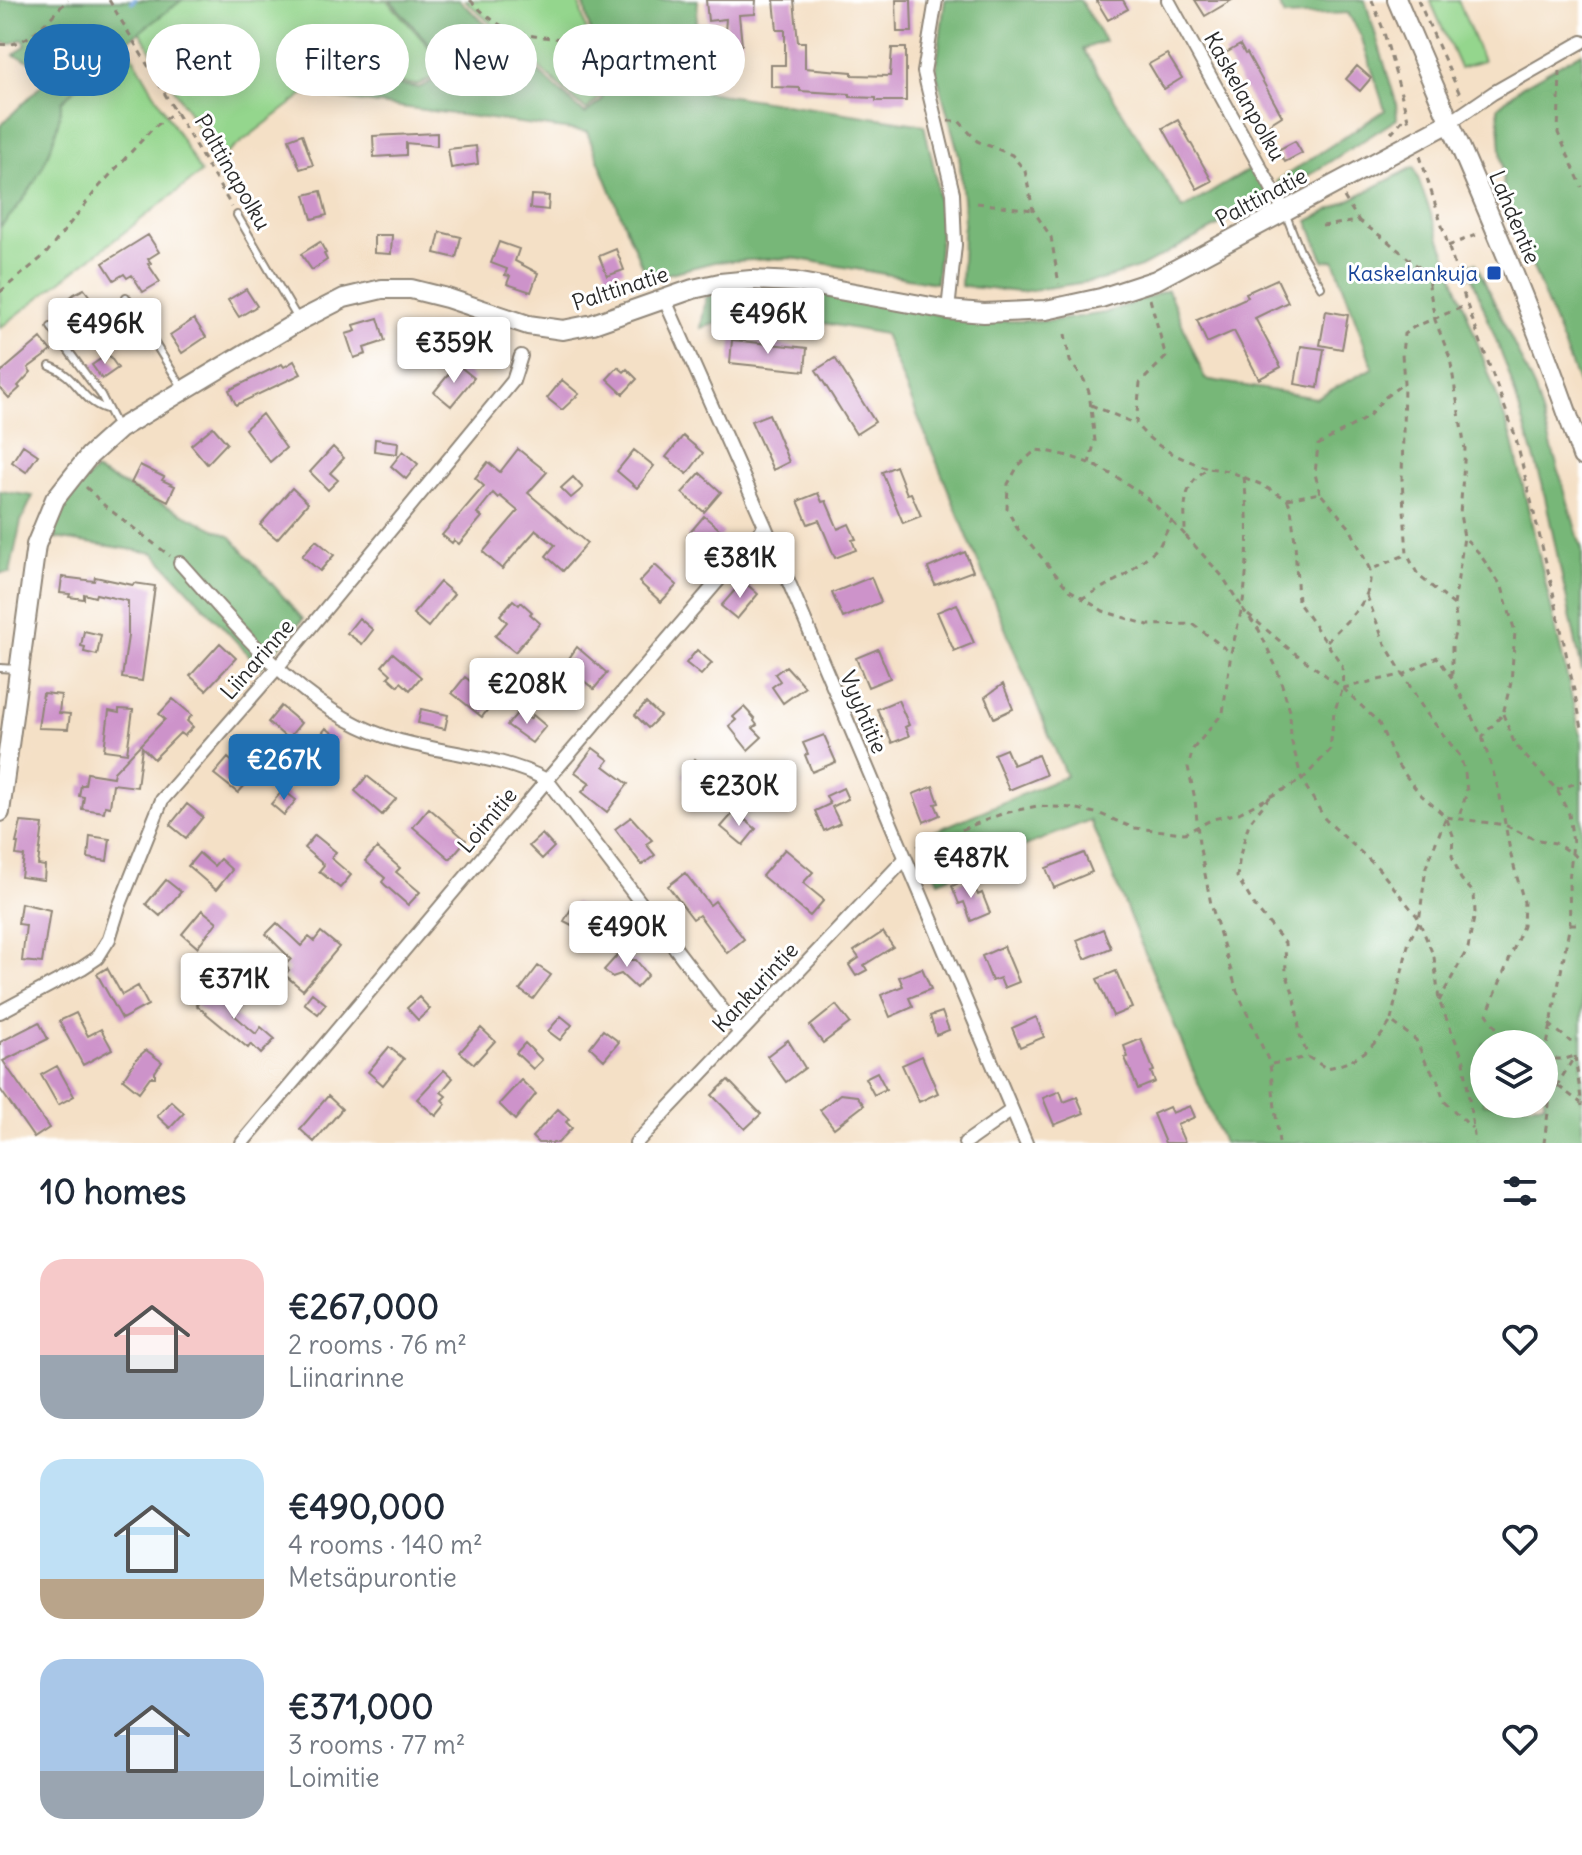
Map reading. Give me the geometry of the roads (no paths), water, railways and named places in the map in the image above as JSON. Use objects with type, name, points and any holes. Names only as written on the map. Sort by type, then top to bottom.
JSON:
[{"type":"street","points":[[936,0],[924,72],[953,193],[955,245],[948,310]]},
{"type":"street","name":"Kaskelanpolku","points":[[1168,0],[1285,212]]},
{"type":"street","name":"Lahdentie","points":[[1397,0],[1537,334],[1582,456]]},
{"type":"street","points":[[1449,123],[1582,42]]},
{"type":"street","name":"Palttinatie","points":[[0,812],[36,545],[55,499],[72,474],[119,429],[299,321],[344,298],[382,289],[426,292],[528,325],[563,330],[593,324],[664,298],[720,283],[751,280],[795,282],[948,310],[1000,313],[1046,310],[1101,298],[1156,280],[1449,123]]},
{"type":"street","name":"Vyyhtitie","points":[[664,298],[765,526],[1026,1143]]},
{"type":"street","name":"Liinarinne","points":[[0,1012],[97,958],[109,939],[162,800],[277,668],[513,381],[521,356]]},
{"type":"street","name":"Loimitie","points":[[242,1143],[765,526]]},
{"type":"street","points":[[180,563],[277,668],[324,704],[366,728],[397,740],[515,766],[547,780],[740,1033]]},
{"type":"street","name":"Kankurintie","points":[[636,1143],[904,860]]},
{"type":"street","points":[[965,1143],[1012,1110]]},
{"type":"lane","points":[[1285,212],[1300,251],[1321,287]]},
{"type":"lane","name":"Palttinapolku","points":[[237,215],[299,321]]},
{"type":"lane","points":[[126,297],[184,390]]},
{"type":"lane","points":[[51,327],[101,395],[119,429]]},
{"type":"lane","points":[[50,366],[66,372],[92,404],[106,409]]},
{"type":"lane","points":[[0,668],[19,669]]},
{"type":"place","name":"Kaskelankuja","points":[[1494,273]]}]
